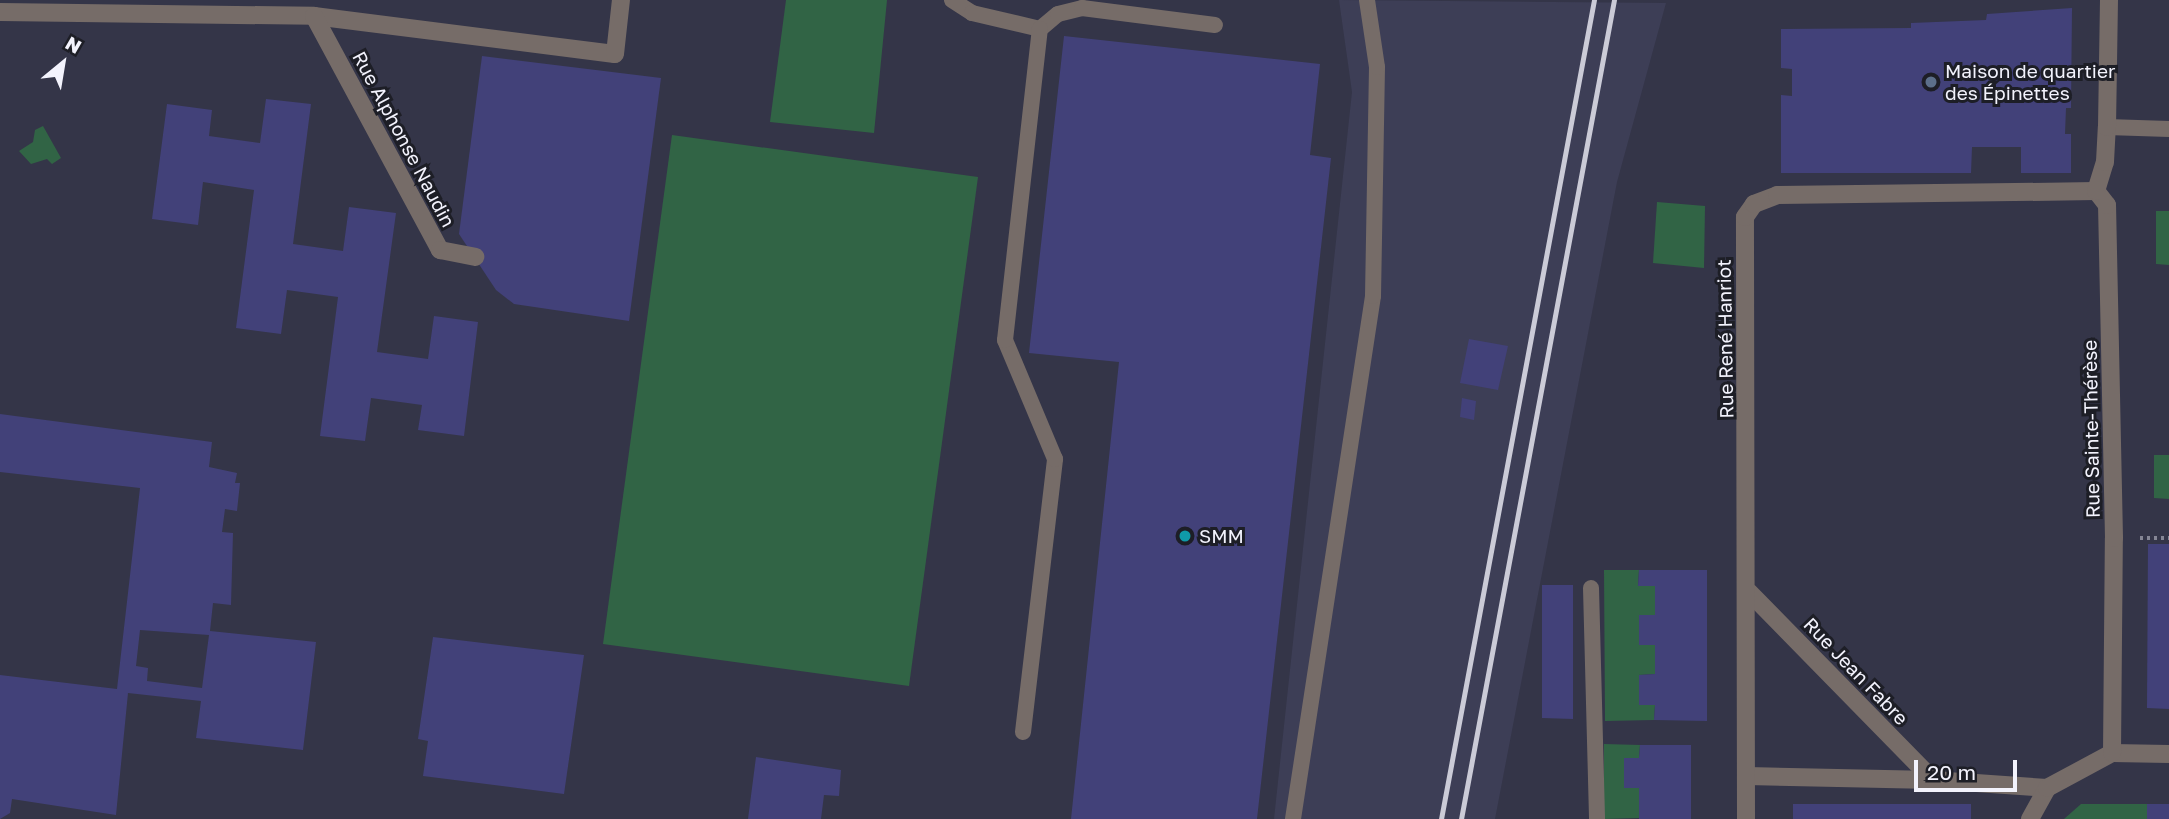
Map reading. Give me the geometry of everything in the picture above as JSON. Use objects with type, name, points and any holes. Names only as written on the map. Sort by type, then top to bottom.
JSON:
[{"type":"street","name":"Rue Alphonse Naudin","points":[[0,12],[314,16],[615,54],[621,0]]},
{"type":"street","points":[[2096,191],[2105,162],[2109,0]]},
{"type":"street","name":"Rue Alphonse Naudin","points":[[314,16],[440,250],[475,257]]},
{"type":"street","name":"Rue René Hanriot","points":[[1746,819],[1749,592],[1745,217],[1755,204],[1777,195],[2096,191]]},
{"type":"street","name":"Rue Sainte-Thérèse","points":[[2096,191],[2108,205],[2115,538],[2112,753]]},
{"type":"street","name":"Rue Jean Fabre","points":[[1749,592],[1933,779]]},
{"type":"street","points":[[1747,776],[1933,779],[2047,788],[2112,753],[2169,754]]},
{"type":"street","points":[[2031,819],[2047,788]]},
{"type":"lane","points":[[952,0],[972,13],[1040,29]]},
{"type":"lane","points":[[1293,819],[1373,296],[1377,67],[1367,0]]},
{"type":"lane","points":[[1023,732],[1055,459],[1005,340],[1040,29],[1058,14],[1082,8],[1215,25]]},
{"type":"lane","points":[[2107,127],[2169,129]]},
{"type":"lane","points":[[1591,588],[1597,819]]},
{"type":"shaded area","points":[[1339,0],[1666,3],[1617,182],[1495,819],[1274,819],[1352,92]]},
{"type":"green space","points":[[786,0],[887,0],[874,133],[770,122]]},
{"type":"green space","points":[[43,126],[61,158],[52,164],[47,159],[31,164],[19,151],[33,142],[35,130]]},
{"type":"green space","points":[[672,135],[978,177],[909,686],[603,644]]},
{"type":"green space","points":[[1657,202],[1705,206],[1704,268],[1653,263]]},
{"type":"green space","points":[[2156,211],[2169,211],[2169,265],[2156,264]]},
{"type":"green space","points":[[2154,455],[2169,455],[2169,499],[2154,498]]},
{"type":"green space","points":[[1604,570],[1639,570],[1638,586],[1655,586],[1655,615],[1639,616],[1639,644],[1655,645],[1655,674],[1639,675],[1639,704],[1655,705],[1654,720],[1605,721]]},
{"type":"green space","points":[[1604,744],[1640,745],[1639,758],[1625,758],[1624,788],[1639,788],[1639,818],[1604,819]]},
{"type":"green space","points":[[2081,804],[2147,804],[2147,819],[2064,819]]},
{"type":"building","name":"Maison de quartier des Épinettes","points":[[2072,8],[2071,108],[2066,108],[2065,134],[2071,134],[2071,173],[2021,173],[2021,147],[1972,147],[1971,173],[1781,173],[1781,95],[1792,96],[1792,69],[1781,68],[1781,29],[1911,28],[1911,23],[1986,20],[1987,14]]},
{"type":"building","name":"SMM","points":[[1064,36],[1320,64],[1310,155],[1331,158],[1257,819],[1071,819],[1119,362],[1029,353]]},
{"type":"building","points":[[482,56],[661,78],[629,321],[514,304],[496,290],[459,234]]},
{"type":"building","points":[[266,99],[311,104],[293,244],[343,251],[349,207],[396,213],[377,352],[428,359],[434,316],[478,322],[464,436],[418,430],[422,405],[371,398],[365,441],[320,436],[338,297],[287,290],[281,334],[236,328],[254,190],[203,182],[198,225],[152,219],[167,104],[212,110],[209,136],[260,143]]},
{"type":"building","points":[[1469,339],[1508,346],[1498,390],[1460,383]]},
{"type":"building","points":[[1462,398],[1476,401],[1474,420],[1460,417]]},
{"type":"building","points":[[0,414],[212,442],[209,467],[237,473],[235,483],[240,483],[237,511],[225,509],[222,532],[233,533],[231,605],[213,603],[210,631],[316,642],[303,750],[196,738],[201,701],[128,693],[116,815],[12,799],[10,813],[0,819],[0,675],[117,689],[140,488],[0,472]],"holes":[[[140,630],[209,635],[202,688],[147,681],[148,668],[136,666]]]},
{"type":"building","points":[[2148,544],[2169,544],[2169,709],[2147,708]]},
{"type":"building","points":[[1639,570],[1707,570],[1707,721],[1654,720],[1655,705],[1639,705],[1639,675],[1655,674],[1655,645],[1639,645],[1639,615],[1655,615],[1655,586],[1638,586]]},
{"type":"building","points":[[1542,585],[1573,585],[1573,719],[1542,718]]},
{"type":"building","points":[[433,637],[584,655],[564,794],[423,776],[428,741],[418,739]]},
{"type":"building","points":[[1640,745],[1691,745],[1691,819],[1639,819],[1639,788],[1624,788],[1624,758],[1639,758]]},
{"type":"building","points":[[756,757],[841,770],[839,796],[824,795],[821,819],[748,819]]},
{"type":"building","points":[[1793,804],[1971,804],[1971,819],[1793,819]]},
{"type":"building","points":[[2147,804],[2169,804],[2169,819],[2147,819]]},
{"type":"railway","points":[[1441,819],[1594,0]]},
{"type":"railway","points":[[1461,819],[1614,0]]},
{"type":"place","name":"Maison de quartier des Épinettes","points":[[1931,82]]},
{"type":"place","name":"SMM","points":[[1185,536]]}]
